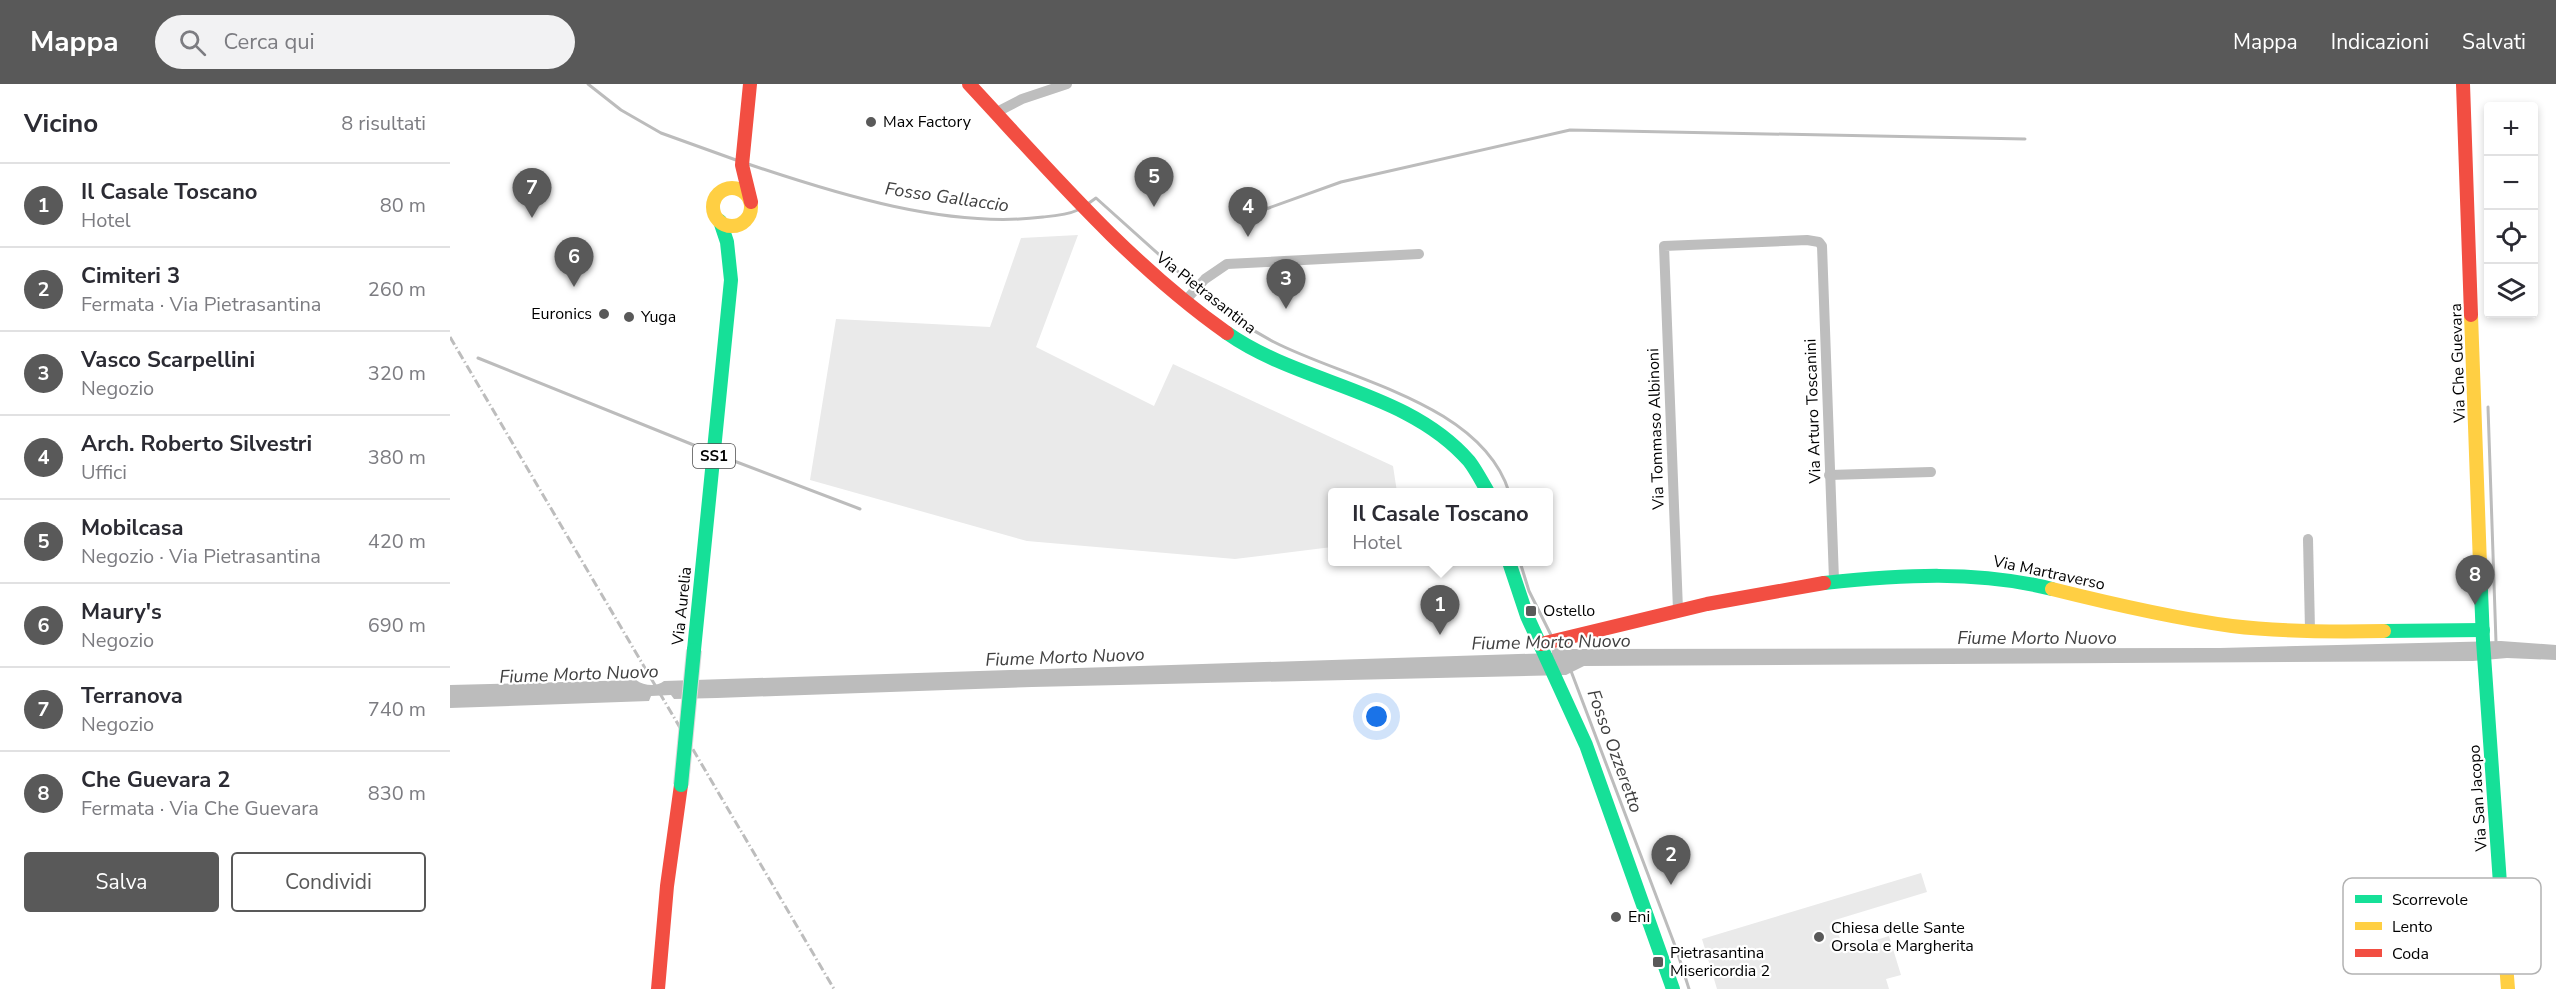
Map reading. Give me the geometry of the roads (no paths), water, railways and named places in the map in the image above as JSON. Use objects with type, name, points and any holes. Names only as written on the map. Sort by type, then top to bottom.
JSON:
[{"type":"street","name":"SS1","points":[[746,220],[751,202],[742,165],[750,84]]},
{"type":"street","name":"Via Pietrasantina","points":[[969,84],[1091,214],[1126,249],[1185,301],[1226,333],[1265,356],[1306,375],[1390,407],[1433,429],[1469,461],[1486,488]]},
{"type":"street","points":[[997,112],[1051,87],[1067,84]]},
{"type":"street","name":"Via Che Guevara","points":[[2463,84],[2483,636]]},
{"type":"street","name":"SS1","points":[[720,221],[713,205],[717,196],[742,165]]},
{"type":"street","points":[[724,190],[731,188],[741,190],[751,202]]},
{"type":"street","points":[[720,221],[733,226],[746,220]]},
{"type":"street","name":"Via Aurelia","points":[[731,262],[746,220]]},
{"type":"street","name":"Via Aurelia","points":[[658,989],[667,886],[681,785],[731,280],[731,262],[720,221]]},
{"type":"street","name":"Via Tommaso Albinoni","points":[[1678,610],[1664,246],[1807,240],[1819,242]]},
{"type":"street","name":"Via Arturo Toscanini","points":[[1819,242],[1823,250],[1834,580]]},
{"type":"street","points":[[1185,301],[1203,281],[1221,266],[1227,264],[1419,254]]},
{"type":"street","points":[[1829,475],[1931,472]]},
{"type":"street","points":[[2308,538],[2310,630]]},
{"type":"street","points":[[1511,566],[1527,616],[1548,644],[1555,675],[1586,745],[1673,989]]},
{"type":"street","name":"Via Martraverso","points":[[1548,644],[1678,610],[1834,580],[1931,575],[1992,577],[2152,613],[2254,628],[2483,636]]},
{"type":"street","name":"Via San Jacopo","points":[[2483,636],[2500,878]]},
{"type":"street","name":"Via San Jacopo","points":[[2507,974],[2508,989]]},
{"type":"waterway","name":"Fosso Gallaccio","points":[[588,84],[621,110],[661,133],[736,160]]},
{"type":"waterway","points":[[1252,214],[1341,182],[1570,130],[2025,139]]},
{"type":"waterway","name":"Fosso Gallaccio","points":[[748,164],[855,197],[931,213],[969,218],[1007,219],[1056,216],[1078,210]]},
{"type":"waterway","name":"Fosso Gallaccio","points":[[1089,203],[1096,198],[1194,286]]},
{"type":"waterway","name":"Fosso Gallaccio","points":[[1199,290],[1235,318],[1274,342],[1409,398],[1442,415],[1471,436],[1494,462],[1507,488]]},
{"type":"waterway","points":[[478,358],[706,450]]},
{"type":"waterway","points":[[2488,407],[2496,642]]},
{"type":"waterway","points":[[721,456],[860,509]]},
{"type":"waterway","name":"Fosso Gallaccio","points":[[1521,566],[1529,591],[1552,637]]},
{"type":"waterway","name":"Fosso Ozzeretto","points":[[1571,671],[1677,951],[1689,989]]},
{"type":"railway","points":[[450,337],[834,989]]},
{"type":"place","name":"Max Factory","points":[[871,122]]},
{"type":"place","name":"Mobilcasa","points":[[1154,207]]},
{"type":"place","name":"Terranova","points":[[532,218]]},
{"type":"place","name":"Arch. Roberto Silvestri","points":[[1248,237]]},
{"type":"place","name":"Maury's","points":[[574,287]]},
{"type":"place","name":"Vasco Scarpellini","points":[[1286,309]]},
{"type":"place","name":"Euronics","points":[[604,314]]},
{"type":"place","name":"Yuga","points":[[629,317]]},
{"type":"place","name":"Che Guevara 2","points":[[2475,605]]},
{"type":"place","name":"Ostello","points":[[1531,611]]},
{"type":"place","name":"Il Casale Toscano","points":[[1440,635]]},
{"type":"place","name":"Cimiteri 3","points":[[1671,885]]},
{"type":"place","name":"Eni","points":[[1616,917]]},
{"type":"place","name":"Chiesa delle Sante Orsola e Margherita","points":[[1819,937]]},
{"type":"place","name":"Pietrasantina Misericordia 2","points":[[1658,962]]},
{"type":"water label","name":"Fiume Morto Nuovo","points":[[2037,638]]},
{"type":"water label","name":"Fiume Morto Nuovo","points":[[1551,642]]},
{"type":"water label","name":"Fiume Morto Nuovo","points":[[1065,657]]},
{"type":"water label","name":"Fiume Morto Nuovo","points":[[579,674]]}]
